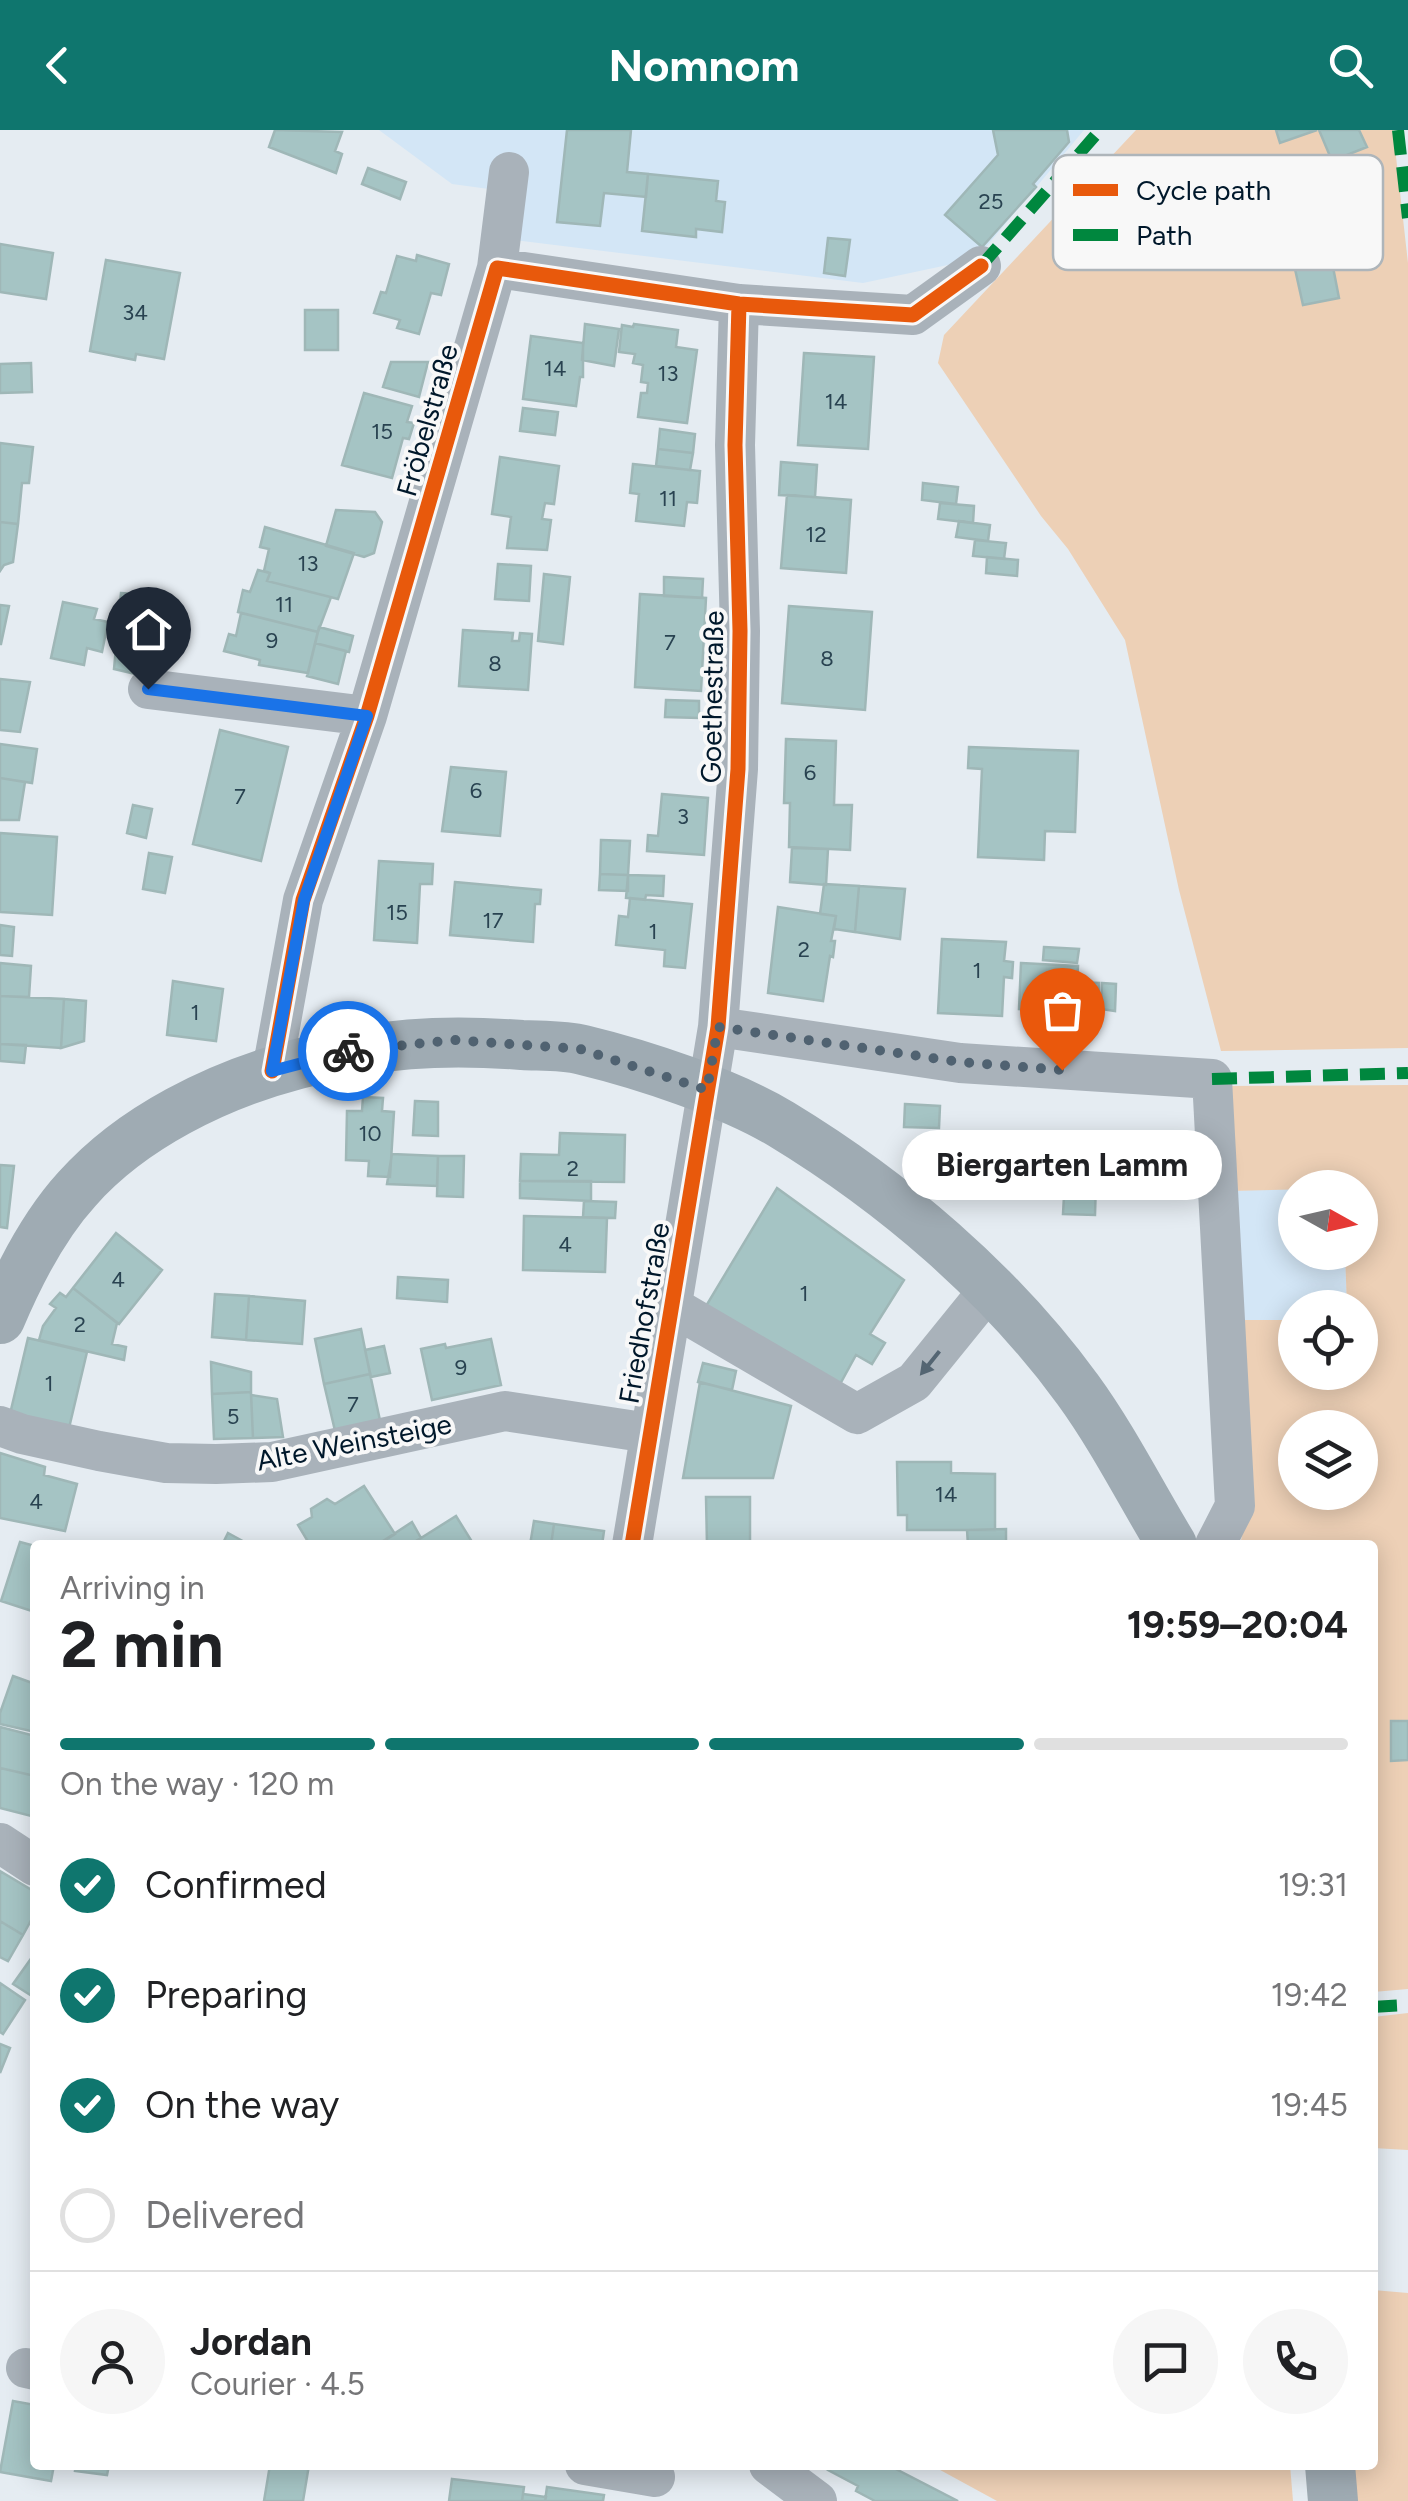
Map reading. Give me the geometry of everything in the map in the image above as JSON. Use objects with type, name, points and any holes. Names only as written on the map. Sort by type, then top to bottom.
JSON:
[{"type":"main road","points":[[0,1319],[39,1243],[75,1191],[119,1148],[194,1104],[272,1071],[351,1050],[454,1040],[580,1049],[707,1090],[779,1123],[889,1200],[991,1287],[1078,1390],[1169,1540]]},
{"type":"main road","points":[[1331,2470],[1334,2501]]},
{"type":"street","name":"Fröbelstraße","points":[[272,1071],[304,900],[367,716],[497,268],[509,172]]},
{"type":"street","points":[[497,268],[739,304],[913,315],[981,266]]},
{"type":"street","name":"Goethestraße","points":[[707,1090],[718,1027],[738,769],[740,631],[735,445],[739,304]]},
{"type":"street","points":[[148,689],[367,716]]},
{"type":"street","points":[[718,1027],[1129,1089],[1212,1079],[1236,1506],[1218,1540]]},
{"type":"street","name":"Friedhofstraße","points":[[633,1540],[707,1090]]},
{"type":"street","points":[[670,1305],[857,1414],[914,1382],[991,1287]]},
{"type":"street","name":"Alte Weinsteige","points":[[0,1426],[22,1434],[166,1463],[216,1464],[272,1462],[505,1411],[649,1433]]},
{"type":"street","points":[[0,1844],[30,1863]]},
{"type":"street","points":[[607,2470],[656,2481]]},
{"type":"street","points":[[775,2470],[817,2501]]},
{"type":"shaded area","points":[[379,130],[1084,130],[1063,155],[1053,155],[1053,167],[976,259],[863,283],[482,236],[489,189],[452,184]]},
{"type":"shaded area","points":[[1136,130],[1393,130],[1408,263],[1408,1048],[1221,1051],[1179,890],[1125,640],[1068,549],[1041,516],[938,363],[944,335],[1053,219],[1053,270],[1383,270],[1383,155],[1113,155]]},
{"type":"shaded area","points":[[1408,1085],[1408,1989],[1378,1992],[1378,1540],[1241,1540],[1247,1512],[1240,1320],[1278,1320],[1278,1390],[1378,1390],[1378,1290],[1346,1290],[1346,1270],[1378,1270],[1378,1170],[1278,1170],[1278,1190],[1230,1191],[1224,1086]]},
{"type":"shaded area","points":[[1278,1189],[1278,1270],[1346,1270],[1346,1290],[1278,1290],[1278,1320],[1240,1320],[1230,1191]]},
{"type":"shaded area","points":[[1408,2013],[1408,2150],[1378,2148],[1378,2016]]},
{"type":"shaded area","points":[[1378,2290],[1408,2293],[1408,2501],[1355,2501],[1352,2470],[1378,2470]]},
{"type":"shaded area","points":[[940,2470],[1290,2470],[1293,2501],[997,2501]]},
{"type":"building","points":[[275,130],[342,132],[335,151],[342,154],[336,173],[269,147]]},
{"type":"building","points":[[567,130],[631,130],[627,172],[648,174],[646,197],[604,193],[600,226],[557,222]]},
{"type":"building","points":[[993,130],[1067,130],[1069,142],[1058,155],[1053,155],[1053,161],[1033,184],[1036,187],[982,247],[945,215],[998,155]]},
{"type":"building","points":[[1276,130],[1317,130],[1280,143]]},
{"type":"building","points":[[1319,130],[1359,130],[1367,147],[1347,155],[1329,155]]},
{"type":"building","points":[[368,168],[406,182],[400,199],[362,184]]},
{"type":"building","points":[[648,174],[718,181],[716,201],[725,202],[722,232],[696,229],[696,237],[642,231]]},
{"type":"building","points":[[828,238],[850,240],[845,276],[824,273]]},
{"type":"building","points":[[0,244],[53,253],[46,299],[0,292]]},
{"type":"building","points":[[417,255],[449,264],[441,295],[431,293],[419,334],[397,328],[400,320],[374,313],[381,292],[386,293],[397,256],[416,261]]},
{"type":"building","points":[[106,260],[180,273],[164,359],[136,354],[135,360],[90,351]]},
{"type":"building","points":[[1295,270],[1334,270],[1339,298],[1303,305]]},
{"type":"building","points":[[305,310],[338,310],[338,350],[305,350]]},
{"type":"building","points":[[585,324],[619,329],[614,366],[582,360]]},
{"type":"building","points":[[622,325],[678,330],[676,347],[697,350],[687,423],[638,417],[641,393],[647,393],[648,383],[641,382],[643,365],[633,363],[635,354],[619,352]]},
{"type":"building","points":[[531,336],[583,343],[583,377],[576,406],[523,399]]},
{"type":"building","points":[[804,353],[874,357],[868,449],[798,445]]},
{"type":"building","points":[[391,362],[428,362],[419,397],[383,387]]},
{"type":"building","points":[[31,363],[32,392],[0,393],[0,364]]},
{"type":"building","points":[[364,393],[412,406],[407,422],[414,423],[409,439],[403,438],[392,478],[342,465]]},
{"type":"building","points":[[523,408],[558,412],[555,435],[520,431]]},
{"type":"building","points":[[660,429],[695,434],[693,453],[658,449]]},
{"type":"building","points":[[0,443],[33,447],[29,483],[22,483],[18,524],[0,522]]},
{"type":"building","points":[[658,449],[693,453],[690,470],[656,466]]},
{"type":"building","points":[[500,457],[559,466],[554,504],[545,503],[542,519],[551,520],[547,550],[507,548],[511,517],[492,514]]},
{"type":"building","points":[[781,462],[817,465],[815,497],[779,495]]},
{"type":"building","points":[[633,464],[700,471],[697,503],[687,502],[684,526],[636,521],[639,494],[630,493]]},
{"type":"building","points":[[923,483],[958,487],[956,504],[922,500]]},
{"type":"building","points":[[787,495],[851,500],[846,573],[781,568]]},
{"type":"building","points":[[940,503],[974,506],[973,523],[938,519]]},
{"type":"building","points":[[336,510],[375,512],[382,522],[374,553],[364,557],[326,546]]},
{"type":"building","points":[[959,521],[990,525],[988,541],[956,537]]},
{"type":"building","points":[[0,522],[18,524],[13,562],[0,571]]},
{"type":"building","points":[[265,527],[354,553],[338,599],[267,581],[270,573],[264,571],[269,549],[260,547]]},
{"type":"building","points":[[975,540],[1006,543],[1004,559],[973,556]]},
{"type":"building","points":[[987,557],[1018,560],[1017,576],[986,573]]},
{"type":"building","points":[[498,564],[531,566],[529,601],[495,599]]},
{"type":"building","points":[[258,570],[270,573],[267,581],[331,597],[318,632],[238,612],[243,590],[250,592]]},
{"type":"building","points":[[544,574],[570,577],[563,644],[538,641]]},
{"type":"building","points":[[664,577],[703,579],[702,598],[664,596]]},
{"type":"building","points":[[121,593],[148,595],[144,646],[151,646],[148,677],[114,669]]},
{"type":"building","points":[[640,594],[706,598],[701,691],[635,687]]},
{"type":"building","points":[[63,602],[97,609],[94,619],[108,622],[102,652],[87,648],[84,665],[51,658]]},
{"type":"building","points":[[0,605],[9,606],[1,644],[0,644]]},
{"type":"building","points":[[789,606],[872,612],[865,710],[782,703]]},
{"type":"building","points":[[241,613],[318,632],[308,673],[259,665],[260,660],[224,651],[229,634],[236,636]]},
{"type":"building","points":[[319,627],[353,636],[349,652],[315,643]]},
{"type":"building","points":[[463,630],[513,633],[512,641],[519,641],[520,633],[532,634],[528,690],[459,686]]},
{"type":"building","points":[[315,643],[346,651],[338,684],[307,676]]},
{"type":"building","points":[[0,679],[30,682],[20,732],[0,730]]},
{"type":"building","points":[[666,700],[699,701],[699,718],[665,717]]},
{"type":"building","points":[[220,730],[288,747],[261,861],[193,844]]},
{"type":"building","points":[[786,739],[836,741],[834,805],[852,805],[850,850],[789,847],[790,803],[784,803]]},
{"type":"building","points":[[0,744],[37,749],[32,783],[0,778]]},
{"type":"building","points":[[969,747],[1078,751],[1075,832],[1045,831],[1044,860],[978,857],[982,769],[968,768]]},
{"type":"building","points":[[451,767],[506,772],[500,836],[442,831]]},
{"type":"building","points":[[0,778],[25,782],[19,820],[0,820]]},
{"type":"building","points":[[662,794],[708,798],[704,855],[647,851],[648,835],[658,836]]},
{"type":"building","points":[[133,805],[152,809],[146,838],[127,833]]},
{"type":"building","points":[[0,833],[57,837],[52,915],[0,912]]},
{"type":"building","points":[[601,840],[630,841],[628,875],[600,874]]},
{"type":"building","points":[[792,848],[828,849],[826,885],[790,882]]},
{"type":"building","points":[[149,853],[172,857],[165,893],[143,889]]},
{"type":"building","points":[[379,861],[433,864],[432,884],[420,884],[417,943],[374,940]]},
{"type":"building","points":[[600,874],[628,875],[628,891],[599,890]]},
{"type":"building","points":[[628,875],[664,876],[663,896],[646,895],[645,900],[626,898]]},
{"type":"building","points":[[455,882],[541,890],[540,904],[535,904],[533,942],[450,935]]},
{"type":"building","points":[[824,884],[859,886],[855,932],[834,929],[836,916],[820,914]]},
{"type":"building","points":[[859,886],[905,889],[900,939],[855,932]]},
{"type":"building","points":[[630,898],[692,904],[685,968],[664,966],[665,950],[616,945],[619,916],[628,917]]},
{"type":"building","points":[[778,907],[836,916],[831,941],[835,941],[833,957],[830,956],[823,1001],[768,993]]},
{"type":"building","points":[[0,925],[14,927],[12,956],[0,955]]},
{"type":"building","points":[[942,939],[1006,942],[1004,961],[1013,962],[1012,978],[1004,977],[1002,1016],[938,1013]]},
{"type":"building","points":[[1044,947],[1079,949],[1077,963],[1043,960]]},
{"type":"building","points":[[0,963],[31,966],[29,997],[0,996]]},
{"type":"building","points":[[1021,963],[1078,966],[1077,982],[1099,983],[1098,1013],[1019,1009]]},
{"type":"building","points":[[173,981],[223,989],[216,1041],[167,1035]]},
{"type":"building","points":[[1102,983],[1116,984],[1115,1011],[1101,1009]]},
{"type":"building","points":[[0,996],[64,999],[61,1048],[0,1044]]},
{"type":"building","points":[[64,999],[86,1001],[84,1041],[61,1048]]},
{"type":"building","points":[[0,1044],[26,1045],[24,1063],[0,1061]]},
{"type":"building","points":[[363,1097],[383,1098],[382,1111],[394,1112],[390,1177],[368,1176],[369,1161],[346,1160],[347,1111],[362,1111]]},
{"type":"building","points":[[415,1101],[438,1102],[438,1136],[413,1135]]},
{"type":"building","points":[[905,1104],[940,1106],[939,1128],[904,1127]]},
{"type":"building","points":[[560,1133],[625,1135],[624,1182],[520,1181],[521,1154],[559,1155]]},
{"type":"building","points":[[1025,1140],[1079,1141],[1079,1147],[1097,1148],[1095,1215],[1063,1214],[1064,1196],[1022,1194]]},
{"type":"building","points":[[392,1154],[438,1156],[437,1186],[387,1184]]},
{"type":"building","points":[[438,1156],[464,1156],[463,1197],[437,1196]]},
{"type":"building","points":[[0,1165],[14,1166],[7,1228],[0,1227]]},
{"type":"building","points":[[520,1181],[591,1181],[591,1201],[520,1198]]},
{"type":"building","points":[[777,1188],[904,1280],[870,1334],[885,1343],[872,1364],[856,1355],[839,1386],[706,1306]]},
{"type":"building","points":[[584,1201],[616,1202],[615,1218],[583,1217]]},
{"type":"building","points":[[524,1216],[607,1218],[605,1272],[523,1270]]},
{"type":"building","points":[[116,1233],[162,1270],[119,1324],[73,1288]]},
{"type":"building","points":[[398,1277],[448,1280],[447,1302],[397,1298]]},
{"type":"building","points":[[73,1288],[117,1323],[112,1344],[126,1347],[124,1360],[39,1340],[43,1326],[56,1308],[50,1304],[60,1293],[66,1297]]},
{"type":"building","points":[[215,1294],[249,1296],[246,1340],[212,1337]]},
{"type":"building","points":[[249,1296],[305,1301],[302,1344],[246,1340]]},
{"type":"building","points":[[361,1329],[370,1374],[324,1384],[315,1339]]},
{"type":"building","points":[[28,1338],[87,1352],[69,1428],[10,1414]]},
{"type":"building","points":[[491,1339],[501,1385],[432,1400],[421,1349]]},
{"type":"building","points":[[384,1346],[390,1373],[371,1377],[365,1350]]},
{"type":"building","points":[[211,1362],[251,1372],[251,1392],[212,1394]]},
{"type":"building","points":[[703,1363],[736,1371],[732,1390],[698,1382]]},
{"type":"building","points":[[370,1374],[381,1425],[336,1435],[324,1384]]},
{"type":"building","points":[[700,1382],[791,1406],[773,1478],[683,1478]]},
{"type":"building","points":[[251,1392],[253,1438],[214,1439],[212,1394]]},
{"type":"building","points":[[251,1395],[277,1399],[283,1437],[253,1438]]},
{"type":"building","points":[[0,1453],[45,1467],[44,1475],[77,1484],[65,1531],[0,1518]]},
{"type":"building","points":[[897,1462],[951,1462],[951,1473],[995,1474],[995,1530],[907,1530],[907,1515],[898,1515]]},
{"type":"building","points":[[364,1486],[395,1534],[385,1540],[307,1540],[298,1525],[312,1517],[311,1509],[327,1499],[335,1504]]},
{"type":"building","points":[[706,1497],[750,1497],[750,1540],[707,1540]]},
{"type":"building","points":[[456,1516],[471,1540],[418,1540]]},
{"type":"building","points":[[534,1521],[554,1524],[552,1540],[531,1540]]},
{"type":"building","points":[[412,1522],[421,1538],[418,1540],[385,1540]]},
{"type":"building","points":[[554,1524],[604,1531],[603,1540],[552,1540]]},
{"type":"building","points":[[1006,1529],[1006,1540],[968,1540],[967,1530]]},
{"type":"building","points":[[20,1542],[30,1545],[30,1610],[1,1601]]},
{"type":"building","points":[[13,1676],[30,1682],[30,1731],[0,1724]]},
{"type":"building","points":[[1391,1721],[1408,1721],[1408,1760],[1391,1761]]},
{"type":"building","points":[[0,1727],[30,1735],[30,1775],[0,1768]]},
{"type":"building","points":[[0,1768],[30,1775],[30,1816],[0,1808]]},
{"type":"building","points":[[0,1871],[30,1889],[30,1922],[23,1935],[0,1921]]},
{"type":"building","points":[[0,1921],[23,1935],[8,1961],[0,1957]]},
{"type":"building","points":[[30,1960],[30,1995],[13,1984]]},
{"type":"building","points":[[0,1983],[25,2000],[3,2034],[0,2032]]},
{"type":"building","points":[[0,2044],[10,2048],[0,2073]]},
{"type":"building","points":[[13,2401],[30,2404],[30,2470],[53,2470],[51,2481],[0,2472]]},
{"type":"building","points":[[75,2470],[108,2470],[107,2475]]},
{"type":"building","points":[[269,2470],[308,2470],[303,2501],[264,2501]]},
{"type":"building","points":[[828,2470],[898,2470],[958,2501],[875,2501],[856,2491],[858,2486]]},
{"type":"building","points":[[452,2479],[524,2487],[522,2501],[449,2501]]},
{"type":"building","points":[[547,2487],[604,2495],[603,2501],[545,2501]]},
{"type":"building","points":[[523,2494],[546,2497],[545,2501],[522,2501]]},
{"type":"marked path","points":[[1078,155],[1100,130]]},
{"type":"marked path","points":[[1398,130],[1408,218]]},
{"type":"marked path","points":[[981,266],[1053,184]]},
{"type":"marked path","points":[[1212,1079],[1408,1073]]},
{"type":"marked path","points":[[1378,2007],[1408,2005]]},
{"type":"cycle path","points":[[272,1071],[303,900],[367,716],[497,268],[739,304],[913,315],[981,266]]},
{"type":"cycle path","points":[[633,1540],[718,1027],[738,769],[740,631],[735,445],[739,304]]},
{"type":"way so far","points":[[348,1051],[454,1040],[580,1049],[707,1090],[718,1027],[960,1062],[1062,1070]]},
{"type":"place","name":"Biergarten Lamm","points":[[1062,1070]]},
{"type":"route","points":[[148,689],[367,716],[304,900],[272,1071],[348,1051]]}]
